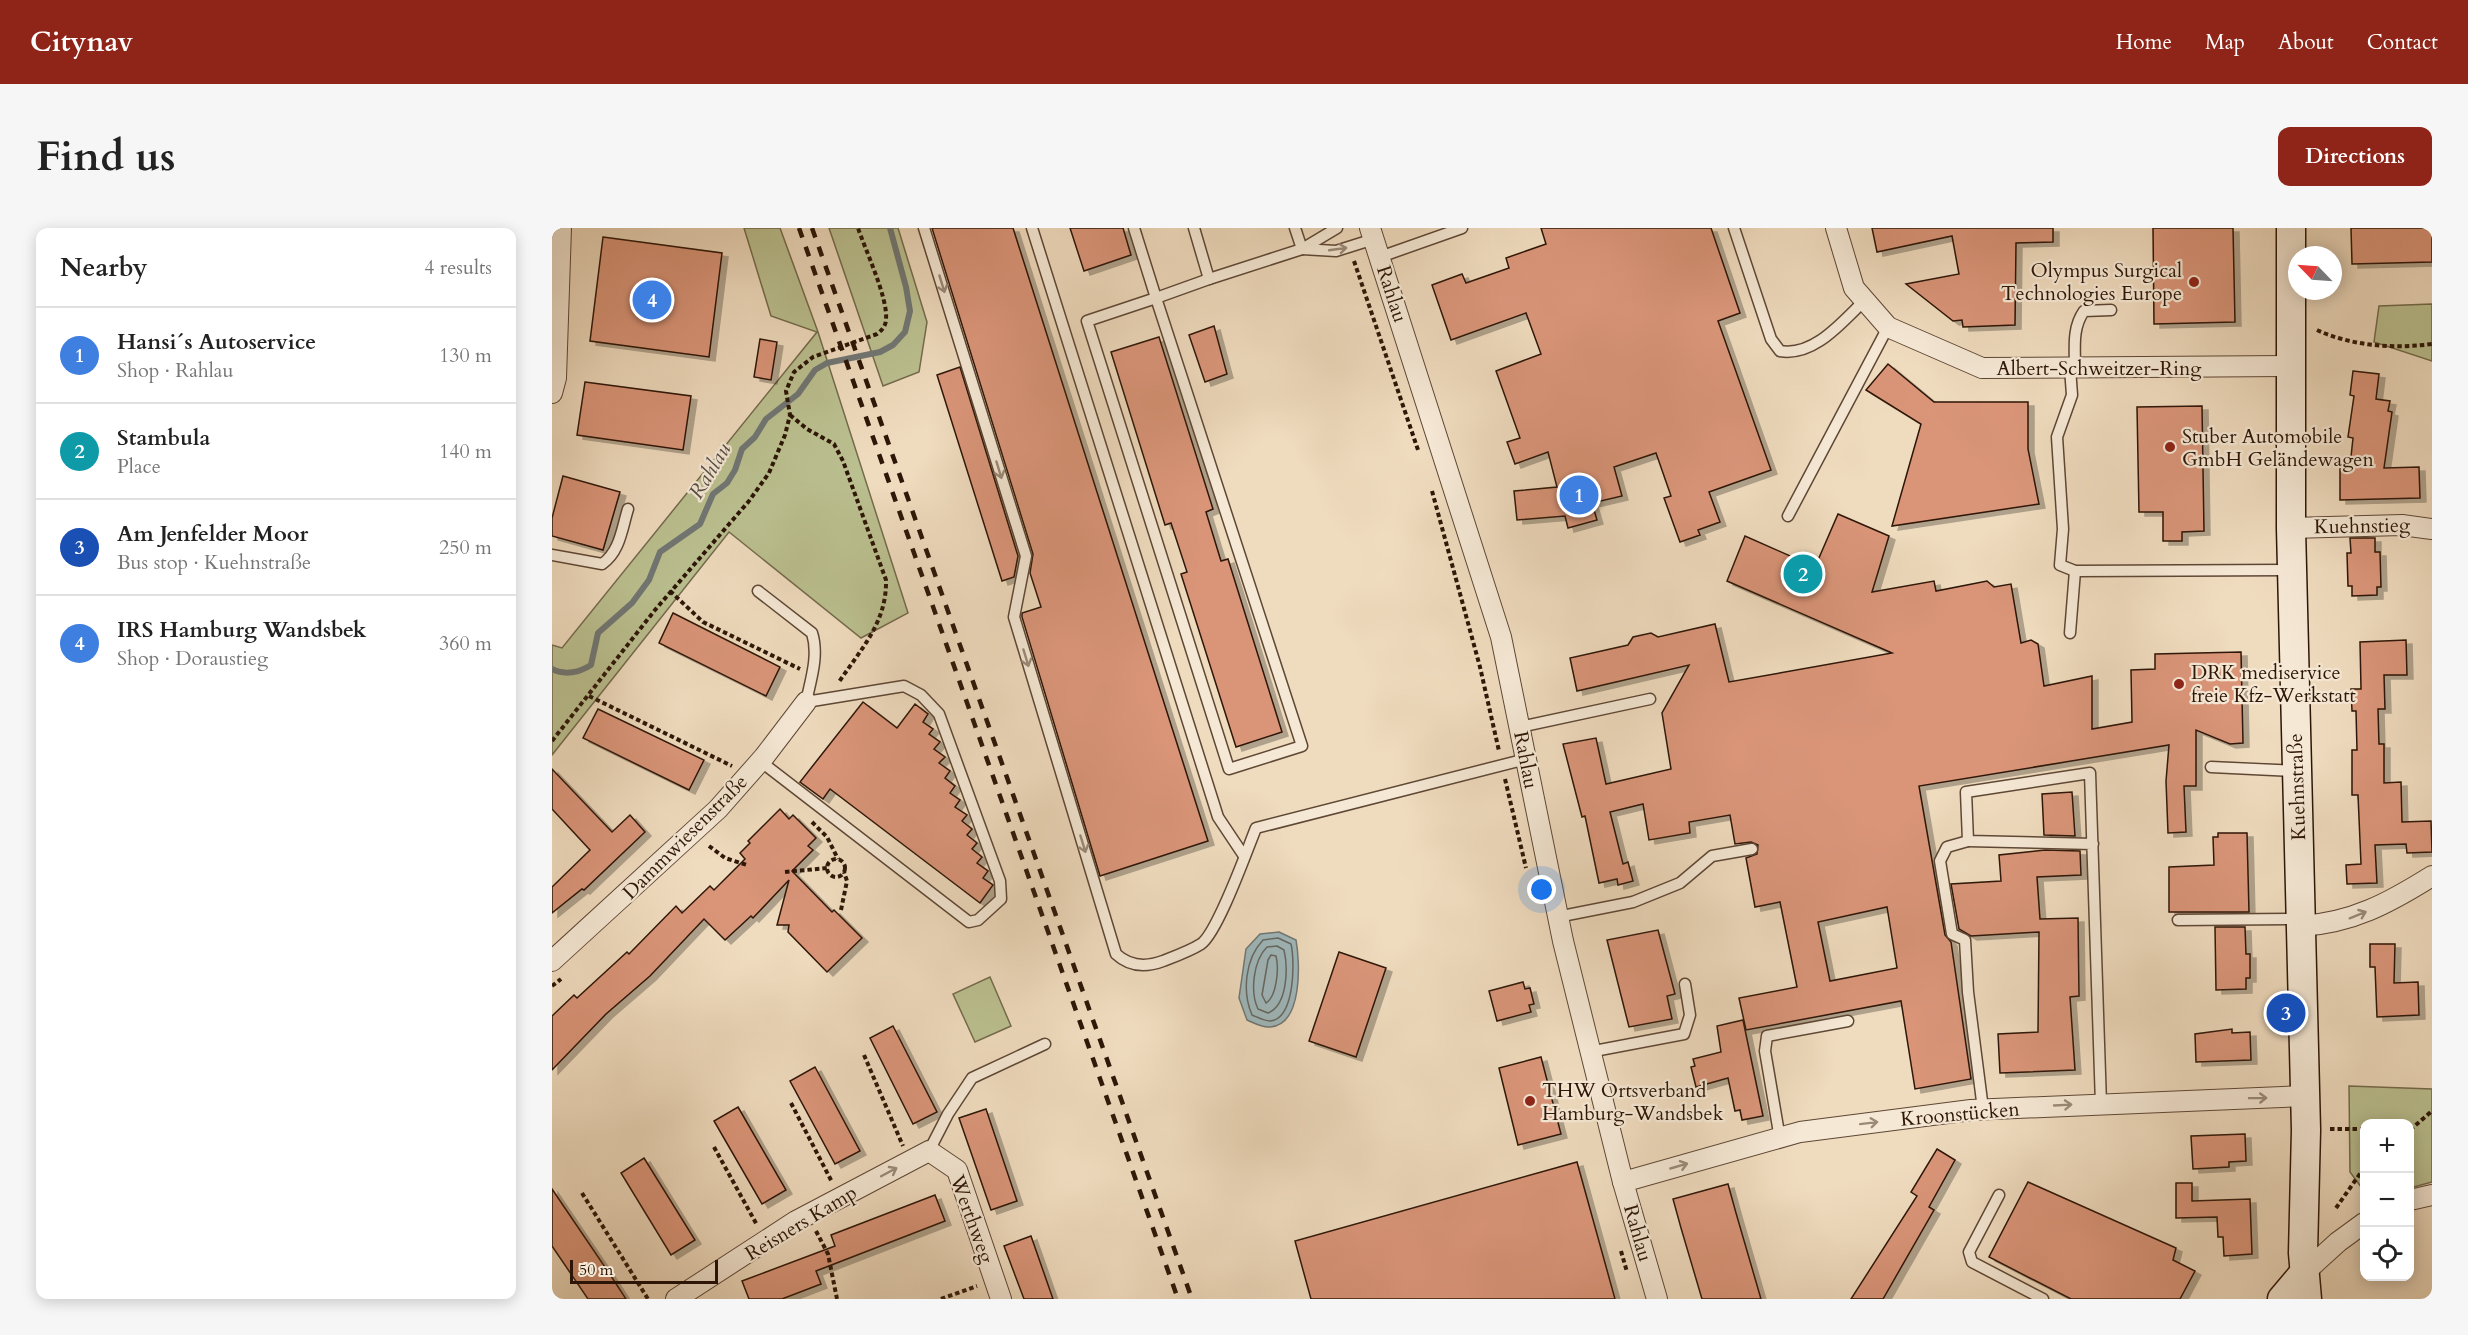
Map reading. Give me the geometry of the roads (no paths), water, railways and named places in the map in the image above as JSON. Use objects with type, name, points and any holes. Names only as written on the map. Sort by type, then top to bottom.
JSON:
[{"type":"street","name":"Albert-Schweitzer-Ring","points":[[1836,228],[1854,288],[1888,327],[1982,368],[2290,366]]},
{"type":"street","name":"Kuehnstraße","points":[[2291,228],[2291,570],[2305,1096],[2306,1286]]},
{"type":"street","points":[[552,393],[556,378],[560,232]]},
{"type":"street","name":"Rahlau","points":[[1375,241],[1501,637],[1557,917],[1623,1182],[1657,1299]]},
{"type":"street","name":"Kuehnstieg","points":[[2291,528],[2402,525],[2432,529]]},
{"type":"street","name":"Dammwiesenstraße","points":[[552,961],[672,853],[754,768],[806,702]]},
{"type":"street","points":[[2300,922],[2336,923],[2351,918],[2379,906],[2432,876]]},
{"type":"street","name":"Kroonstücken","points":[[1623,1182],[1800,1132],[1983,1109],[2305,1096]]},
{"type":"street","name":"Reisners Kamp","points":[[676,1299],[711,1279],[808,1215],[929,1151]]},
{"type":"street","name":"Werthweg","points":[[929,1151],[957,1170],[1001,1299]]},
{"type":"street","points":[[2414,1199],[2432,1195]]},
{"type":"street","points":[[2282,1299],[2306,1286],[2338,1242],[2360,1226]]},
{"type":"street","points":[[710,1299],[711,1279]]},
{"type":"lane","points":[[924,228],[1026,556],[1014,617],[1116,954],[1123,961],[1139,966],[1156,963],[1203,943],[1215,925],[1256,828],[1526,759]]},
{"type":"lane","points":[[1032,228],[1218,817],[1244,856]]},
{"type":"lane","points":[[1134,228],[1156,298],[1302,746],[1229,770],[1087,321],[1156,298],[1209,279],[1302,249],[1337,228]]},
{"type":"lane","points":[[1194,228],[1209,279]]},
{"type":"lane","points":[[1295,228],[1302,249]]},
{"type":"lane","points":[[1302,249],[1336,251],[1375,241],[1462,228]]},
{"type":"lane","points":[[1734,228],[1771,339],[1780,351],[1792,353],[1824,338],[1865,300]]},
{"type":"lane","points":[[2111,310],[2084,311],[2078,320],[2072,368],[2072,395],[2057,437],[2062,529],[2060,565],[2075,571],[2291,570]]},
{"type":"lane","points":[[1788,516],[1888,327]]},
{"type":"lane","points":[[552,555],[603,564],[611,558],[616,548],[628,509]]},
{"type":"lane","points":[[2070,633],[2075,571]]},
{"type":"lane","points":[[754,768],[969,922],[978,920],[1001,899],[1000,881],[939,714],[921,695],[904,686],[806,702],[813,670],[815,643],[812,633],[758,591]]},
{"type":"lane","points":[[1520,727],[1650,699]]},
{"type":"lane","points":[[2211,767],[2296,771]]},
{"type":"lane","points":[[1968,841],[1966,792],[2090,773],[2101,1104]]},
{"type":"lane","points":[[1983,1109],[1967,984],[1965,940],[1952,933],[1940,861],[1947,847],[1968,841],[2092,844]]},
{"type":"lane","points":[[1557,917],[1633,902],[1680,883],[1712,856],[1752,849]]},
{"type":"lane","points":[[2178,920],[2300,922]]},
{"type":"lane","points":[[1589,1052],[1684,1034],[1690,1015],[1684,984]]},
{"type":"lane","points":[[1780,1139],[1765,1051],[1767,1036],[1848,1021]]},
{"type":"lane","points":[[929,1151],[948,1114],[972,1078],[1045,1044]]},
{"type":"lane","points":[[1999,1196],[1969,1252],[1972,1262],[2043,1299]]},
{"type":"water","points":[[1279,932],[1296,940],[1297,991],[1289,1016],[1281,1024],[1264,1027],[1247,1020],[1239,998],[1246,949],[1260,934]]},
{"type":"waterway","name":"Rahlau","points":[[552,669],[572,672],[591,665],[598,633],[632,603],[649,580],[660,552],[700,524],[713,494],[727,483],[735,470],[742,449],[755,437],[766,419],[798,394],[815,370],[827,363],[880,352],[893,345],[905,332],[910,311],[890,228]]},
{"type":"railway","points":[[799,228],[1178,1299]]},
{"type":"railway","points":[[812,228],[1192,1299]]},
{"type":"place","name":"Olympus Surgical Technologies Europe","points":[[2194,282]]},
{"type":"place","name":"IRS Hamburg Wandsbek","points":[[652,300]]},
{"type":"place","name":"Stuber Automobile GmbH Geländewagen","points":[[2170,447]]},
{"type":"place","name":"Hansi´s Autoservice","points":[[1579,495]]},
{"type":"place","name":"Stambula","points":[[1803,574]]},
{"type":"place","name":"DRK mediservice freie Kfz-Werkstatt","points":[[2179,684]]},
{"type":"place","name":"Am Jenfelder Moor","points":[[2286,1013]]},
{"type":"place","name":"THW Ortsverband Hamburg-Wandsbek","points":[[1530,1101]]}]
